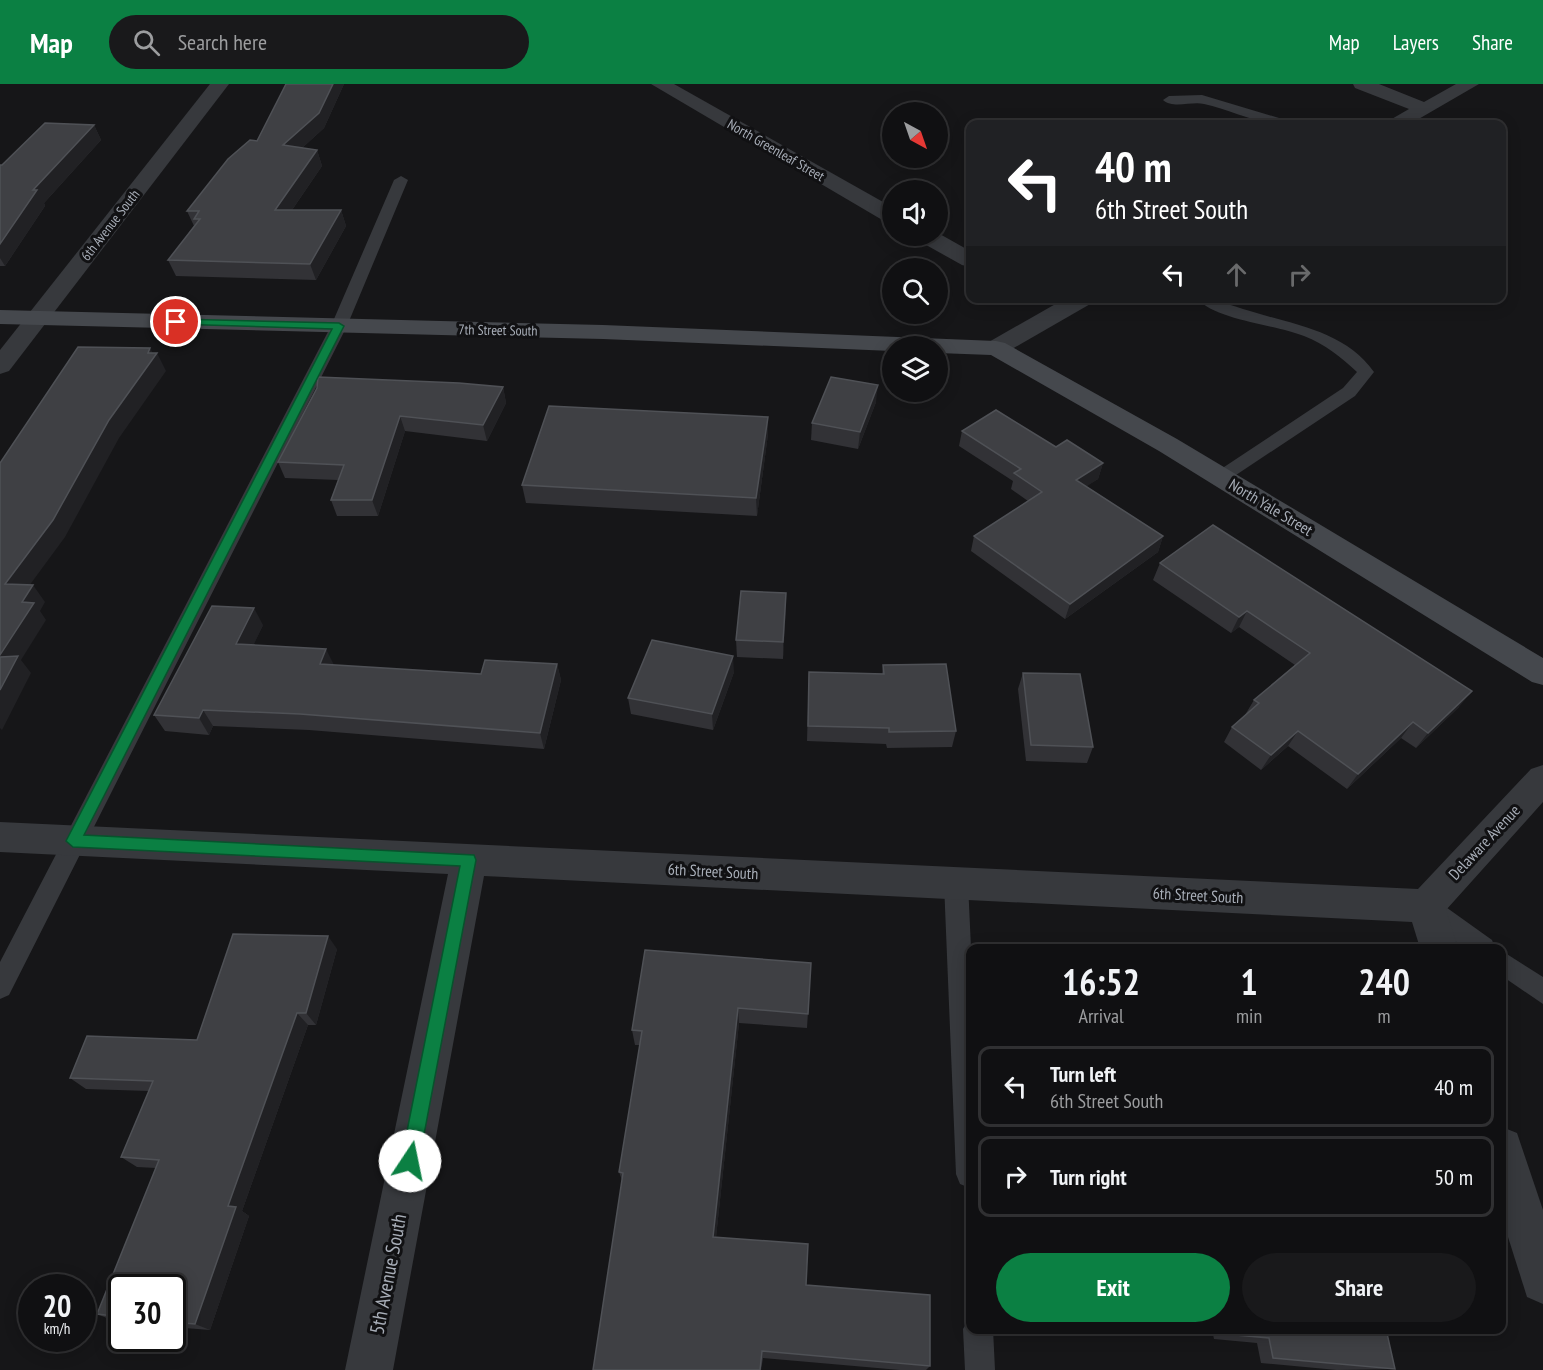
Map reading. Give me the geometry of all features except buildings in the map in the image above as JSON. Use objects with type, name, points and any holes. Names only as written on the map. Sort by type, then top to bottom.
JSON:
[{"type":"main road","name":"7th Street South","points":[[0,317],[855,340],[996,348]]},
{"type":"main road","name":"North Yale Street","points":[[996,348],[1221,477],[1543,673]]},
{"type":"street","name":"6th Avenue South","points":[[0,366],[220,84]]},
{"type":"street","name":"North Greenleaf Street","points":[[660,84],[882,210]]},
{"type":"street","points":[[1362,84],[1425,109]]},
{"type":"street","points":[[1404,120],[1470,84]]},
{"type":"street","points":[[944,246],[966,259]]},
{"type":"street","points":[[1046,303],[1061,312]]},
{"type":"street","points":[[996,348],[1076,303]]},
{"type":"street","name":"Delaware Avenue","points":[[1426,906],[1543,778]]},
{"type":"street","name":"6th Street South","points":[[0,837],[1426,906]]},
{"type":"street","name":"5th Avenue South","points":[[369,1370],[469,860]]},
{"type":"street","points":[[1426,906],[1438,944]]},
{"type":"street","points":[[1506,1161],[1543,1281]]},
{"type":"lane","points":[[1169,100],[1202,99],[1272,120]]},
{"type":"lane","points":[[0,987],[339,326],[401,180]]},
{"type":"lane","points":[[1215,303],[1248,317],[1309,330],[1351,353],[1366,372],[1350,392],[1221,477]]},
{"type":"lane","points":[[957,883],[966,1084]]},
{"type":"lane","points":[[1426,906],[1478,944]]},
{"type":"lane","points":[[1506,965],[1543,992]]},
{"type":"lane","points":[[978,1334],[980,1370]]},
{"type":"route","points":[[176,322],[339,326],[73,841],[469,860],[410,1161]]}]
